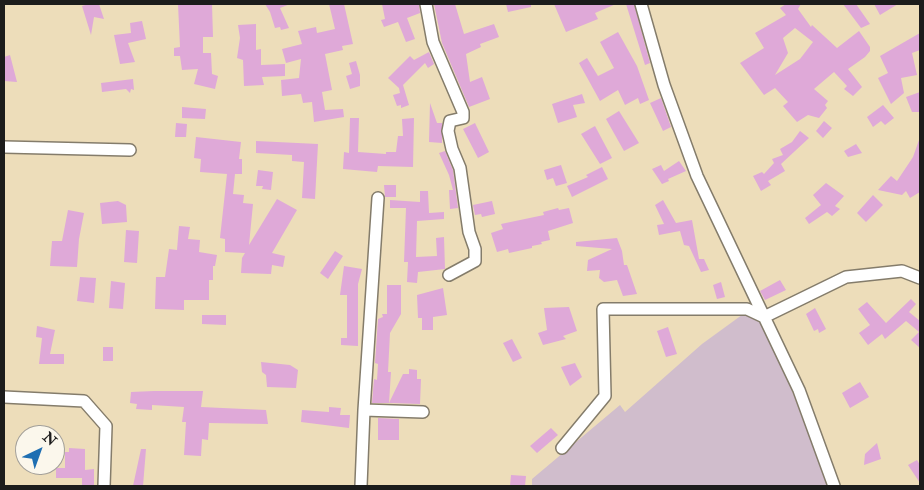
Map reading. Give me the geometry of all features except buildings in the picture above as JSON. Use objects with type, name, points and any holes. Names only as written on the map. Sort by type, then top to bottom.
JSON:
[{"type":"street","points":[[426,4],[432,42],[462,112],[463,118],[450,121],[448,131],[452,149],[460,168],[469,232],[475,250],[475,261],[449,275]]},
{"type":"street","points":[[641,4],[664,85],[697,176],[799,390],[834,486]]},
{"type":"street","points":[[4,147],[130,150]]},
{"type":"street","points":[[361,486],[378,198]]},
{"type":"street","points":[[764,317],[846,277],[902,271],[920,278]]},
{"type":"street","points":[[562,448],[605,396],[603,308],[747,309],[764,317]]},
{"type":"street","points":[[4,398],[84,401],[106,426],[104,486]]},
{"type":"street","points":[[364,410],[423,412]]},
{"type":"shaded area","points":[[746,312],[758,317],[779,356],[828,486],[532,486],[532,479],[620,405],[625,412],[702,344]]}]
